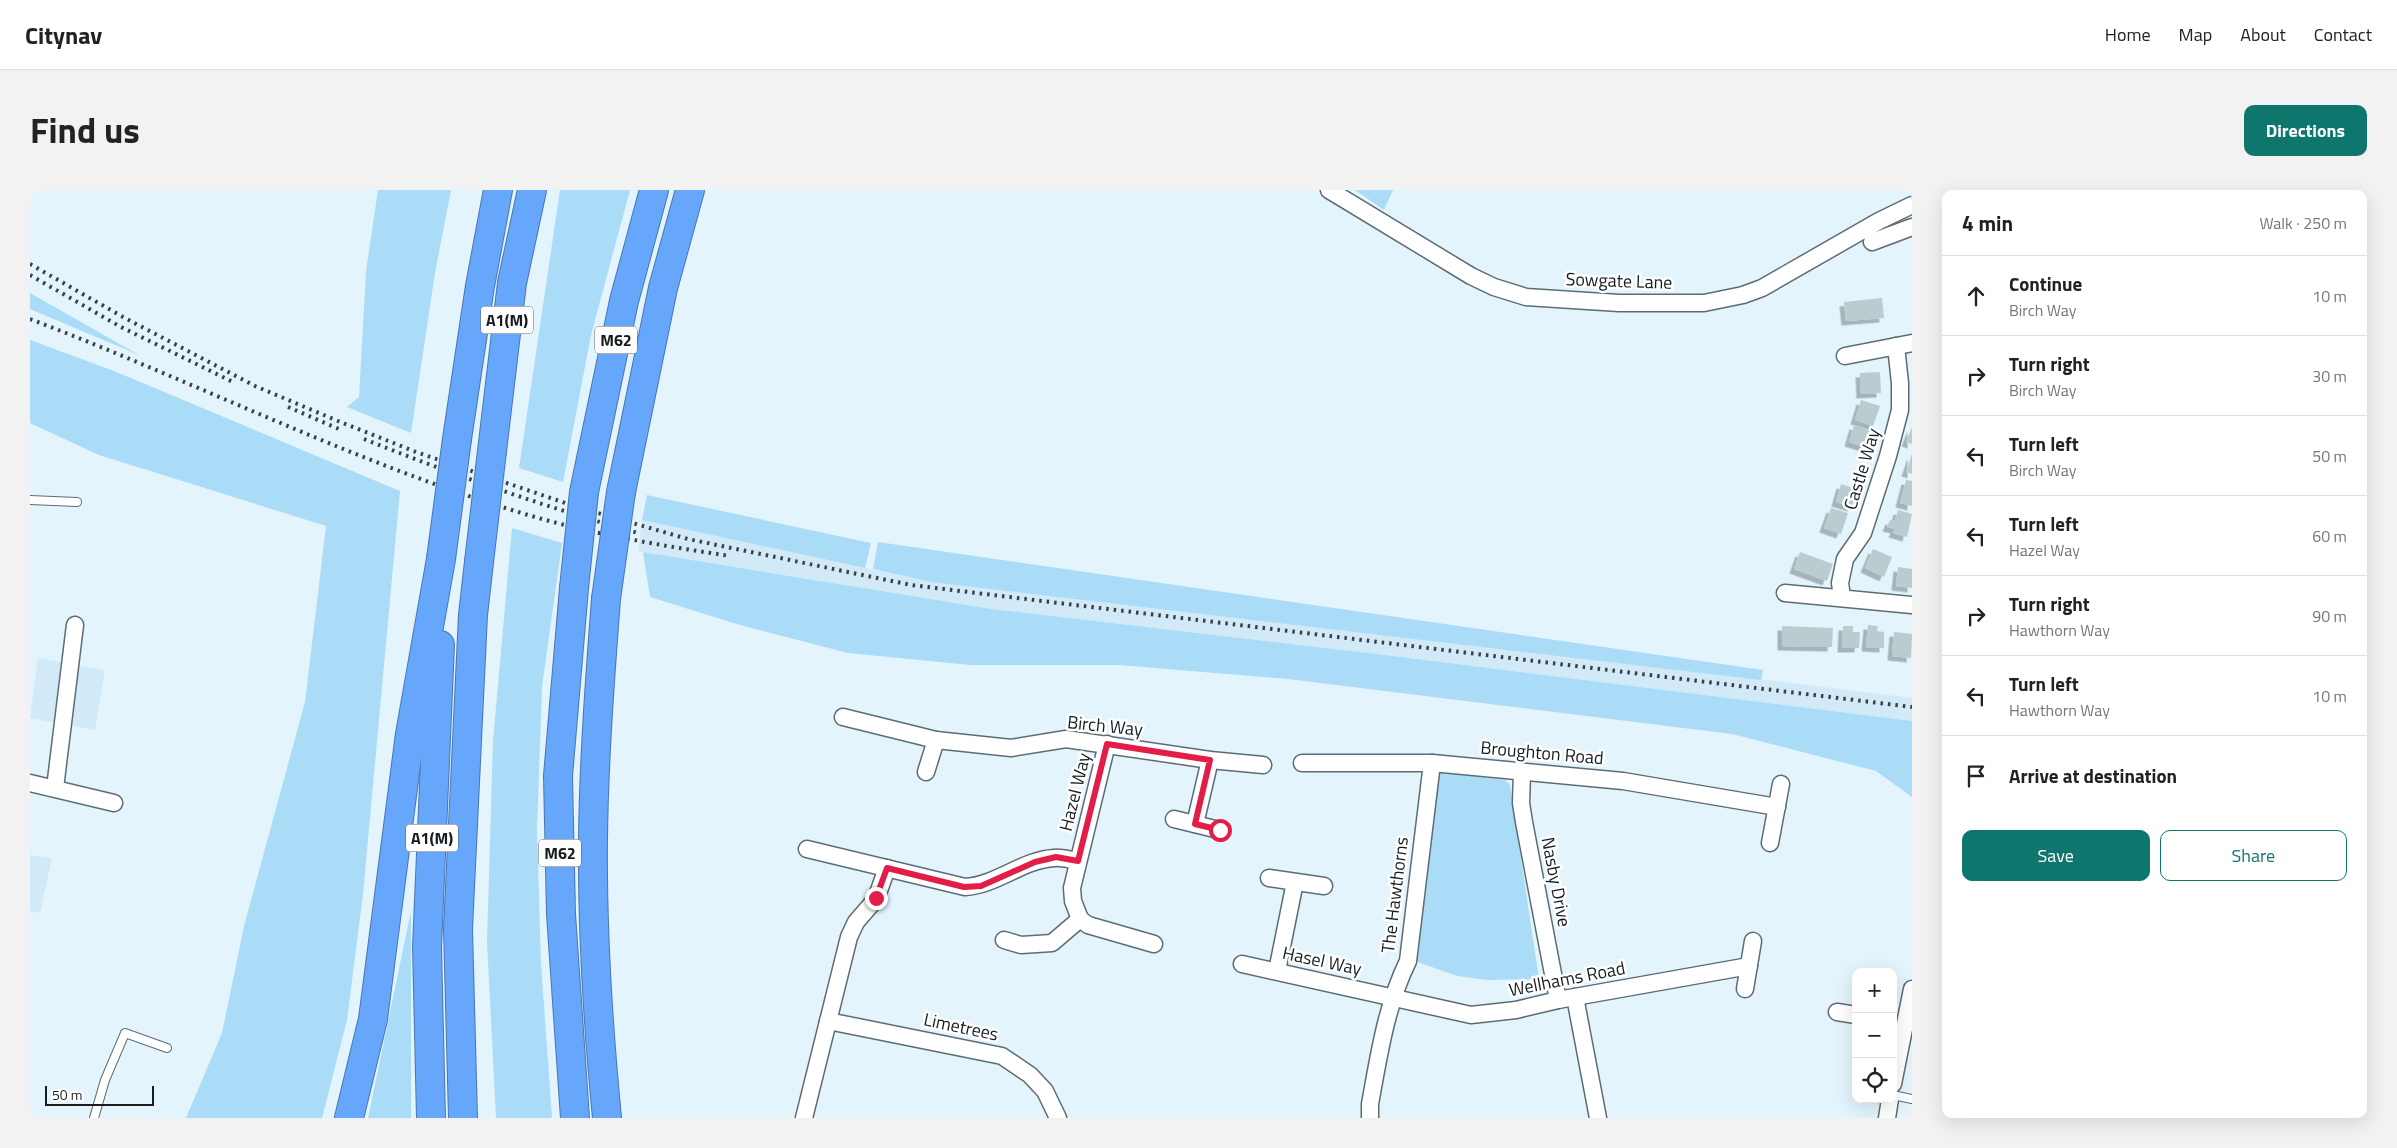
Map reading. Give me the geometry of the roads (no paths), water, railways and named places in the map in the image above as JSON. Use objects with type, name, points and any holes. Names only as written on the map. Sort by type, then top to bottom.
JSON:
[{"type":"highway","name":"A1(M)","points":[[431,1118],[427,947],[441,628],[441,559],[480,286],[498,190]]},
{"type":"highway","name":"A1(M)","points":[[463,1118],[458,929],[473,615],[512,283],[532,190]]},
{"type":"highway","name":"M62","points":[[575,1118],[561,914],[558,776],[574,588],[584,492],[624,301],[654,190]]},
{"type":"highway","name":"M62","points":[[607,1118],[600,1048],[594,933],[593,838],[597,712],[606,599],[621,492],[663,288],[690,190]]},
{"type":"highway","points":[[349,1118],[373,1019],[410,734],[441,559]]},
{"type":"street","name":"Sowgate Lane","points":[[1329,190],[1425,250],[1494,287],[1526,297],[1619,303],[1704,303],[1743,295],[1762,288],[1879,220],[1912,205]]},
{"type":"street","points":[[1872,242],[1912,227]]},
{"type":"street","points":[[1844,356],[1912,343]]},
{"type":"street","name":"Castle Way","points":[[1842,597],[1840,583],[1845,559],[1862,533],[1888,456],[1900,410],[1900,383],[1896,346]]},
{"type":"street","points":[[1785,593],[1912,605]]},
{"type":"street","points":[[54,788],[75,625]]},
{"type":"street","name":"Birch Way","points":[[842,717],[936,740],[1010,748],[1066,739],[1210,760],[1263,764]]},
{"type":"street","points":[[926,772],[936,740]]},
{"type":"street","name":"Hazel Way","points":[[1080,920],[1073,900],[1072,888],[1107,744]]},
{"type":"street","points":[[1195,824],[1210,760]]},
{"type":"street","name":"Broughton Road","points":[[1302,763],[1432,763],[1623,781],[1777,807]]},
{"type":"street","name":"The Hawthorns","points":[[1370,1118],[1370,1104],[1386,1017],[1408,961],[1432,763]]},
{"type":"street","name":"Nasby Drive","points":[[1522,772],[1521,803],[1558,1000]]},
{"type":"street","points":[[30,783],[114,802]]},
{"type":"street","points":[[1770,843],[1781,784]]},
{"type":"street","points":[[1174,819],[1220,830]]},
{"type":"street","points":[[806,849],[964,887],[981,886],[1035,862],[1056,857],[1078,861]]},
{"type":"street","points":[[804,1118],[845,952],[856,922],[876,898],[887,868]]},
{"type":"street","points":[[1269,878],[1324,886]]},
{"type":"street","points":[[1278,971],[1295,882]]},
{"type":"street","points":[[1004,940],[1021,945],[1052,942],[1080,920],[1088,925],[1154,944]]},
{"type":"street","points":[[1745,989],[1753,941]]},
{"type":"street","name":"Hasel Way","points":[[1242,964],[1393,996]]},
{"type":"street","name":"Wellhams Road","points":[[1393,996],[1471,1015],[1516,1010],[1558,1000],[1749,966]]},
{"type":"street","points":[[1896,1058],[1900,1023],[1912,989]]},
{"type":"street","points":[[1575,997],[1598,1118]]},
{"type":"street","points":[[1837,1012],[1852,1014]]},
{"type":"street","name":"Limetrees","points":[[828,1021],[1002,1056],[1030,1075],[1045,1091],[1058,1118]]},
{"type":"street","points":[[1887,1118],[1889,1103]]},
{"type":"lane","points":[[30,500],[76,502]]},
{"type":"lane","points":[[94,1118],[104,1080],[125,1033],[167,1048]]},
{"type":"lane","points":[[1897,1097],[1912,1099]]},
{"type":"railway","points":[[30,264],[123,317],[255,386],[338,421],[416,452],[577,507],[688,539],[911,585],[1912,707]]},
{"type":"railway","points":[[30,275],[121,327],[233,382]]},
{"type":"railway","points":[[30,319],[332,444],[453,491],[568,526],[649,543],[730,556]]},
{"type":"railway","points":[[288,407],[339,429]]},
{"type":"railway","points":[[364,439],[500,490],[638,533]]}]
